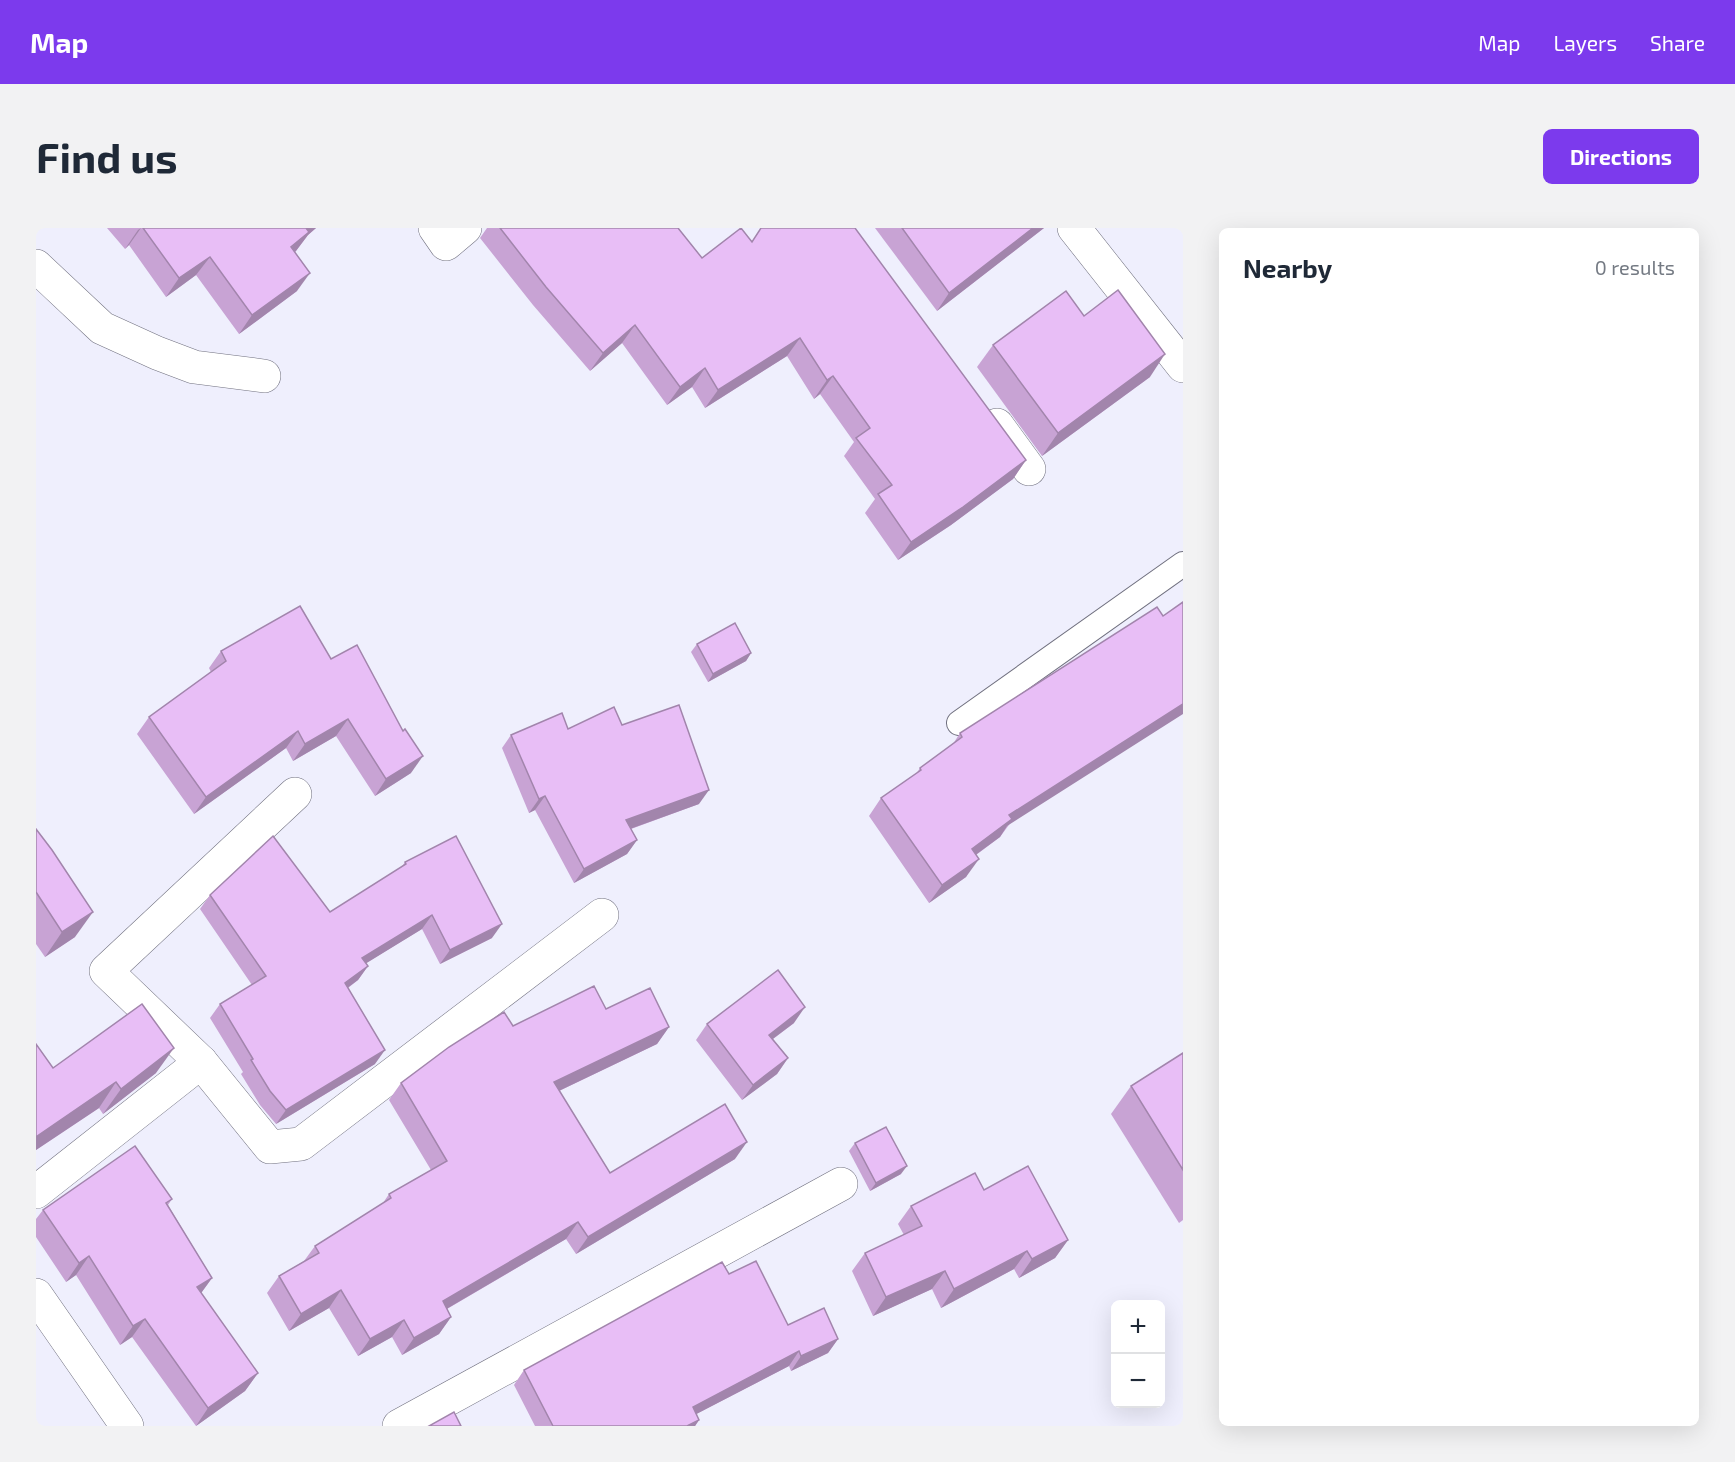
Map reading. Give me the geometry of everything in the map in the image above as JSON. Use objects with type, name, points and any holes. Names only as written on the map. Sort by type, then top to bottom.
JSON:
[{"type":"street","points":[[435,228],[446,244],[465,228]]},
{"type":"street","points":[[1074,228],[1183,366]]},
{"type":"street","points":[[36,266],[102,328],[194,367],[264,376]]},
{"type":"street","points":[[980,402],[1029,469]]},
{"type":"street","points":[[295,794],[106,971],[201,1062],[270,1148],[300,1144],[602,915]]},
{"type":"street","points":[[36,1192],[201,1062]]},
{"type":"street","points":[[399,1426],[841,1184]]},
{"type":"street","points":[[36,1295],[127,1426]]},
{"type":"lane","points":[[959,723],[1183,564]]},
{"type":"building","points":[[143,228],[306,228],[309,232],[291,247],[310,273],[252,315],[210,257],[179,278]]},
{"type":"building","points":[[500,228],[678,228],[702,258],[741,228],[752,242],[761,228],[855,228],[1026,460],[911,542],[878,494],[892,485],[856,438],[870,428],[833,376],[827,380],[800,338],[718,390],[705,368],[680,387],[635,325],[603,353],[546,287]]},
{"type":"building","points":[[902,228],[1033,228],[949,293]]},
{"type":"building","points":[[1118,290],[1165,354],[1058,433],[993,345],[1066,291],[1084,316]]},
{"type":"building","points":[[1183,602],[1183,704],[1009,815],[1012,819],[972,849],[979,859],[942,885],[881,798],[962,737],[960,733],[1157,607],[1163,616]]},
{"type":"building","points":[[300,606],[331,659],[357,645],[403,731],[405,729],[423,756],[386,779],[348,719],[305,744],[298,731],[206,797],[149,717],[226,661],[221,651]]},
{"type":"building","points":[[735,623],[751,653],[713,674],[697,644]]},
{"type":"building","points":[[679,705],[709,790],[626,820],[637,840],[584,869],[545,796],[539,799],[511,735],[562,713],[568,729],[614,707],[622,725]]},
{"type":"building","points":[[36,829],[93,912],[62,932],[36,892]]},
{"type":"building","points":[[273,836],[330,912],[406,864],[405,862],[456,836],[502,924],[450,950],[432,915],[362,958],[368,966],[345,983],[385,1050],[286,1110],[270,1091],[220,1004],[266,976],[210,895]]},
{"type":"building","points":[[778,970],[805,1007],[769,1035],[788,1058],[753,1085],[707,1024]]},
{"type":"building","points":[[594,986],[606,1009],[650,988],[669,1027],[554,1082],[610,1173],[725,1104],[747,1142],[588,1237],[578,1222],[443,1301],[451,1317],[414,1338],[404,1320],[370,1339],[341,1290],[301,1314],[279,1276],[319,1253],[315,1246],[391,1198],[389,1194],[447,1161],[401,1083],[449,1047],[504,1012],[513,1026]]},
{"type":"building","points":[[142,1004],[174,1048],[121,1089],[116,1082],[36,1137],[36,1044],[53,1068]]},
{"type":"building","points":[[1183,1053],[1183,1170],[1131,1086]]},
{"type":"building","points":[[886,1127],[907,1166],[876,1183],[855,1143]]},
{"type":"building","points":[[135,1146],[172,1199],[166,1203],[212,1278],[197,1287],[258,1373],[208,1408],[145,1319],[133,1326],[89,1256],[79,1263],[43,1210]]},
{"type":"building","points":[[1028,1166],[1068,1240],[1032,1259],[1027,1251],[954,1289],[945,1271],[886,1297],[865,1253],[922,1226],[911,1206],[975,1173],[984,1190]]},
{"type":"building","points":[[756,1261],[788,1325],[824,1308],[838,1339],[801,1356],[799,1351],[693,1407],[699,1420],[687,1426],[553,1426],[524,1370],[722,1262],[729,1274]]},
{"type":"building","points":[[454,1412],[461,1426],[429,1426]]}]
